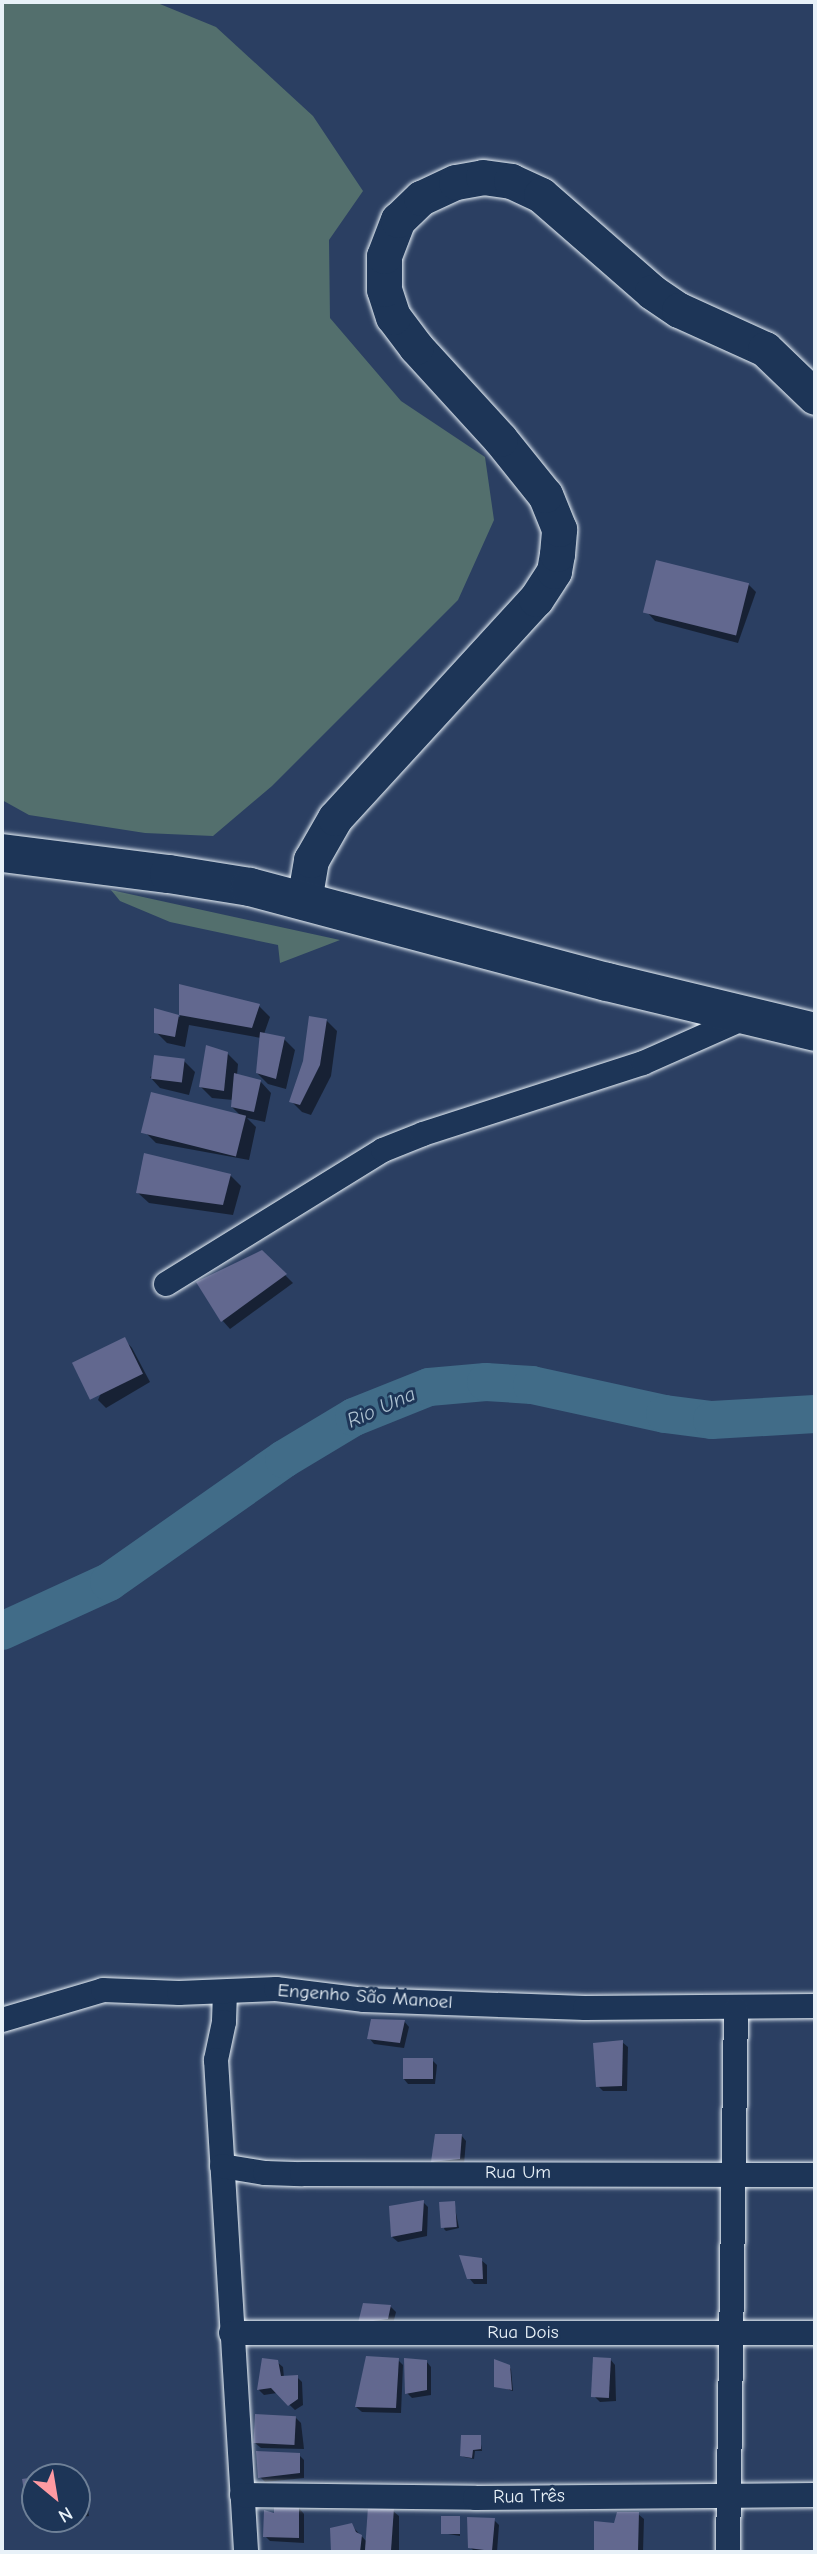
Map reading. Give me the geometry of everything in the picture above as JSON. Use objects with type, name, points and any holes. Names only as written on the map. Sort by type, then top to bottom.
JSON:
[{"type":"main road","points":[[2,853],[169,874],[304,901],[815,1032]]},
{"type":"street","points":[[304,901],[311,860],[335,818],[536,599],[554,572],[557,554],[559,529],[545,495],[500,439],[416,347],[393,317],[384,289],[384,256],[398,220],[421,198],[456,182],[483,177],[511,181],[541,195],[652,292],[679,310],[765,349],[815,397]]},
{"type":"street","points":[[166,1284],[383,1150],[423,1133],[643,1063],[749,1016]]},
{"type":"street","name":"Engenho São Manoel","points":[[2,2020],[103,1990],[225,1992],[276,1989],[364,2000],[452,2004],[736,2009],[815,2006]]},
{"type":"street","points":[[225,1992],[224,2022],[216,2060],[246,2552]]},
{"type":"street","points":[[729,2552],[736,2009]]},
{"type":"street","name":"Rua Um","points":[[222,2166],[265,2173],[302,2174],[815,2175]]},
{"type":"street","name":"Rua Dois","points":[[232,2333],[815,2333]]},
{"type":"street","name":"Rua Três","points":[[242,2495],[815,2495]]},
{"type":"green space","points":[[2,2],[155,2],[216,27],[313,116],[363,191],[329,240],[330,318],[401,401],[485,457],[494,520],[458,600],[272,786],[213,836],[145,833],[29,815],[2,800]]},
{"type":"green space","points":[[111,890],[340,940],[280,963],[278,945],[170,922],[120,901]]},
{"type":"building","points":[[656,560],[749,583],[736,636],[643,612]]},
{"type":"building","points":[[179,984],[260,1004],[252,1028],[179,1015]]},
{"type":"building","points":[[154,1008],[179,1015],[175,1037],[154,1033]]},
{"type":"building","points":[[309,1016],[327,1019],[320,1065],[300,1105],[289,1102],[303,1061]]},
{"type":"building","points":[[260,1032],[285,1037],[276,1079],[256,1073]]},
{"type":"building","points":[[206,1045],[228,1052],[224,1091],[199,1087]]},
{"type":"building","points":[[154,1055],[185,1059],[182,1083],[151,1079]]},
{"type":"building","points":[[234,1073],[261,1080],[254,1112],[231,1107]]},
{"type":"building","points":[[151,1092],[246,1116],[236,1156],[141,1133]]},
{"type":"building","points":[[144,1153],[231,1174],[223,1205],[136,1193]]},
{"type":"building","points":[[262,1250],[287,1274],[221,1322],[196,1282]]},
{"type":"building","points":[[125,1337],[143,1374],[90,1400],[72,1363]]},
{"type":"building","points":[[371,2019],[405,2020],[400,2043],[367,2039]]},
{"type":"building","points":[[623,2040],[622,2086],[596,2087],[593,2043]]},
{"type":"building","points":[[403,2058],[433,2058],[433,2079],[403,2079]]},
{"type":"building","points":[[435,2134],[462,2134],[460,2159],[431,2162]]},
{"type":"building","points":[[424,2200],[422,2231],[391,2237],[389,2206]]},
{"type":"building","points":[[455,2201],[457,2227],[441,2228],[439,2202]]},
{"type":"building","points":[[459,2255],[482,2258],[483,2279],[467,2279]]},
{"type":"building","points":[[363,2303],[391,2305],[388,2319],[358,2323]]},
{"type":"building","points":[[366,2356],[399,2358],[396,2408],[355,2407]]},
{"type":"building","points":[[593,2357],[611,2358],[609,2398],[591,2397]]},
{"type":"building","points":[[262,2358],[278,2360],[281,2376],[298,2375],[298,2399],[288,2406],[271,2388],[257,2390]]},
{"type":"building","points":[[404,2358],[427,2360],[427,2390],[405,2394]]},
{"type":"building","points":[[494,2359],[510,2365],[512,2390],[494,2387]]},
{"type":"building","points":[[255,2414],[296,2416],[294,2445],[253,2443]]},
{"type":"building","points":[[461,2435],[481,2435],[481,2449],[473,2450],[472,2458],[460,2456]]},
{"type":"building","points":[[256,2451],[300,2453],[300,2473],[258,2478]]},
{"type":"building","points":[[274,2505],[299,2507],[299,2538],[263,2537],[264,2510],[274,2513]]},
{"type":"building","points":[[368,2507],[394,2509],[391,2552],[365,2552]]},
{"type":"building","points":[[617,2512],[639,2512],[638,2552],[594,2552],[594,2521],[614,2523]]},
{"type":"building","points":[[441,2516],[460,2516],[460,2534],[441,2534]]},
{"type":"building","points":[[467,2517],[495,2518],[492,2551],[468,2548]]},
{"type":"building","points":[[352,2523],[356,2532],[362,2535],[360,2552],[331,2552],[330,2528]]},
{"type":"waterway","name":"Rio Una","points":[[2,1631],[109,1582],[284,1459],[354,1417],[429,1387],[486,1382],[532,1385],[665,1414],[712,1420],[815,1414]]}]
